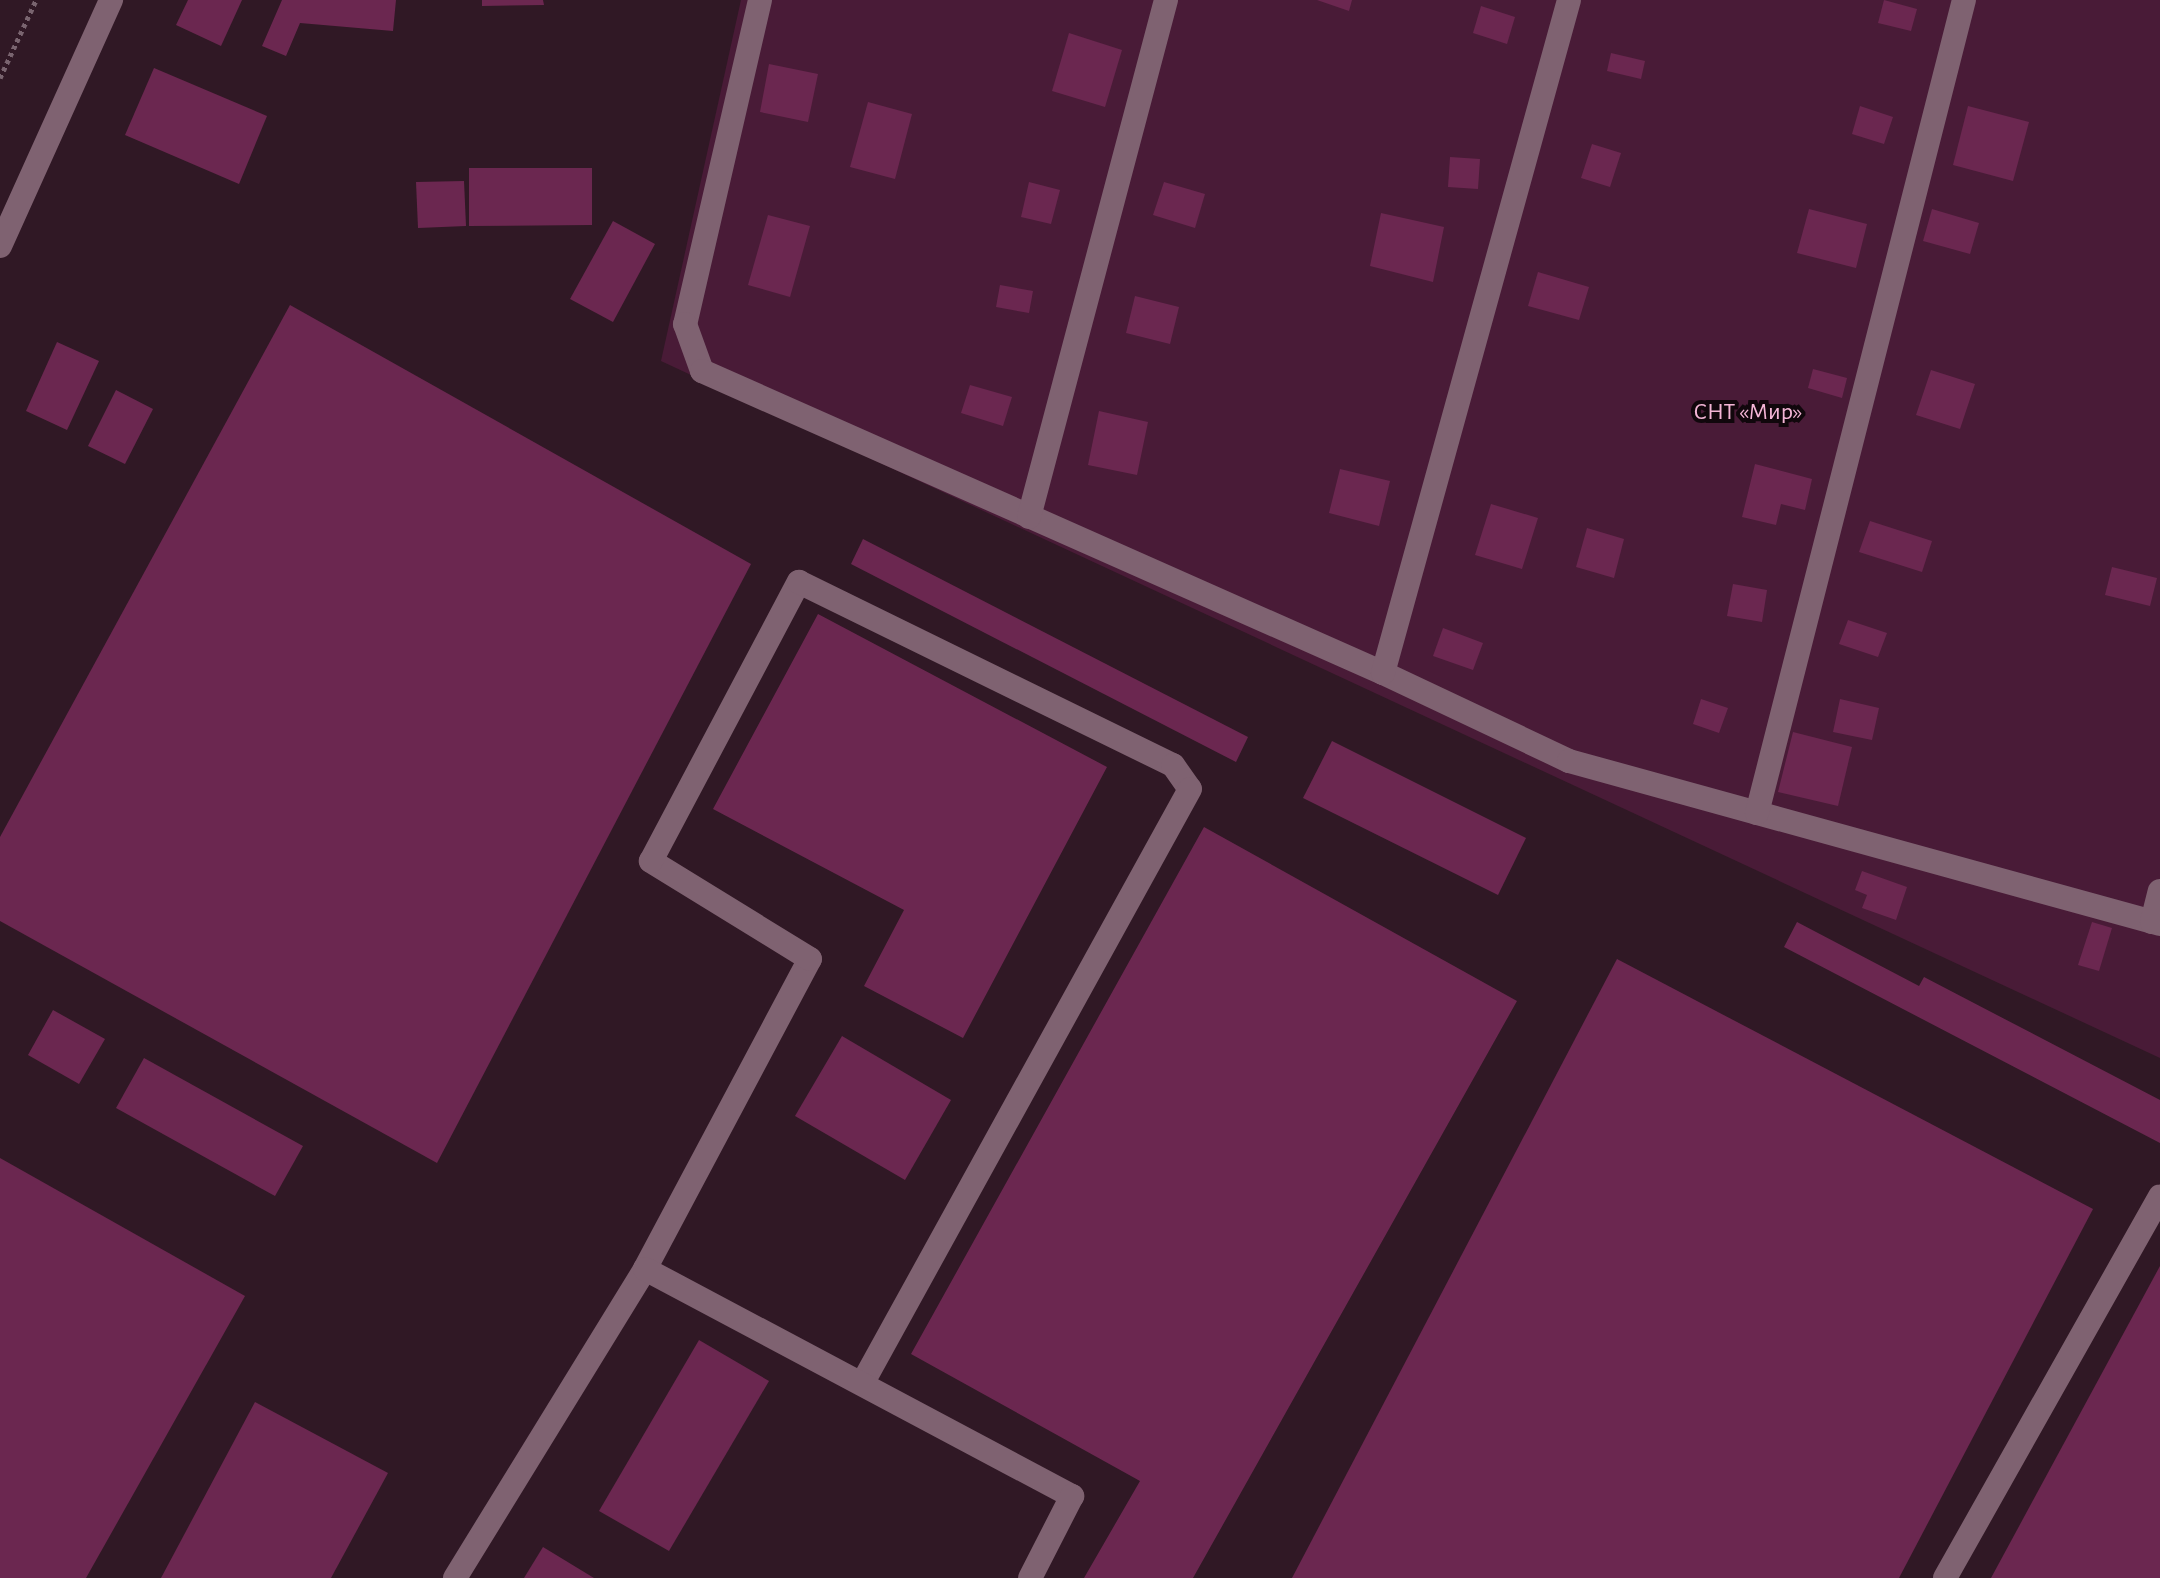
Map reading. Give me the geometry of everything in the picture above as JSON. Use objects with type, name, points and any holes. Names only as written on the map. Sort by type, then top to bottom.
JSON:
[{"type":"street","points":[[0,246],[111,0]]},
{"type":"street","points":[[760,0],[685,324],[702,371],[1383,673],[1569,761],[2156,923],[2160,891]]},
{"type":"street","points":[[1029,517],[1166,0]]},
{"type":"street","points":[[1383,673],[1569,0]]},
{"type":"street","points":[[1757,813],[1964,0]]},
{"type":"street","points":[[455,1578],[645,1269],[810,959],[651,861],[799,582],[1173,765],[1190,789],[862,1384]]},
{"type":"street","points":[[1945,1578],[2160,1196]]},
{"type":"street","points":[[645,1269],[1072,1496],[1030,1578]]},
{"type":"path","points":[[0,78],[36,0]]},
{"type":"green space","name":"СНТ «Мир»","points":[[741,0],[2160,0],[2160,1058],[661,361]]},
{"type":"building","points":[[188,0],[242,0],[221,46],[176,25]]},
{"type":"building","points":[[282,0],[396,0],[393,31],[300,23],[286,56],[262,46]]},
{"type":"building","points":[[482,0],[543,0],[544,5],[482,6]]},
{"type":"building","points":[[1317,0],[1352,0],[1349,11]]},
{"type":"building","points":[[1884,0],[1917,9],[1911,31],[1878,23]]},
{"type":"building","points":[[1481,6],[1515,17],[1507,44],[1473,33]]},
{"type":"building","points":[[1069,33],[1122,50],[1105,107],[1052,91]]},
{"type":"building","points":[[1611,53],[1645,61],[1641,79],[1607,71]]},
{"type":"building","points":[[769,64],[818,74],[808,122],[760,112]]},
{"type":"building","points":[[154,68],[267,116],[239,184],[125,135]]},
{"type":"building","points":[[868,102],[912,114],[895,179],[850,167]]},
{"type":"building","points":[[1860,106],[1893,117],[1884,144],[1852,134]]},
{"type":"building","points":[[1968,106],[2029,122],[2013,181],[1953,165]]},
{"type":"building","points":[[1592,144],[1621,153],[1610,187],[1581,178]]},
{"type":"building","points":[[1450,157],[1480,159],[1478,189],[1448,187]]},
{"type":"building","points":[[469,168],[592,168],[592,225],[469,226]]},
{"type":"building","points":[[464,181],[466,226],[418,228],[416,182]]},
{"type":"building","points":[[1029,182],[1060,190],[1051,224],[1021,217]]},
{"type":"building","points":[[1164,182],[1205,194],[1195,228],[1153,215]]},
{"type":"building","points":[[1809,209],[1867,224],[1856,268],[1797,253]]},
{"type":"building","points":[[1932,209],[1979,223],[1970,254],[1923,241]]},
{"type":"building","points":[[1381,213],[1444,227],[1433,282],[1370,266]]},
{"type":"building","points":[[768,215],[810,226],[790,297],[748,285]]},
{"type":"building","points":[[613,221],[655,244],[613,322],[570,299]]},
{"type":"building","points":[[1538,272],[1589,287],[1579,320],[1528,306]]},
{"type":"building","points":[[1000,285],[1033,291],[1029,313],[996,307]]},
{"type":"building","points":[[1135,296],[1179,307],[1170,344],[1126,333]]},
{"type":"building","points":[[290,305],[751,564],[437,1163],[0,921],[0,837]]},
{"type":"building","points":[[57,342],[99,361],[67,430],[26,411]]},
{"type":"building","points":[[1813,369],[1847,378],[1842,398],[1808,388]]},
{"type":"building","points":[[1931,370],[1975,384],[1960,429],[1916,415]]},
{"type":"building","points":[[970,385],[1012,397],[1003,426],[961,413]]},
{"type":"building","points":[[116,390],[153,409],[125,464],[88,446]]},
{"type":"building","points":[[1099,411],[1148,422],[1137,475],[1088,465]]},
{"type":"building","points":[[1755,464],[1812,479],[1805,510],[1781,504],[1776,525],[1742,517]]},
{"type":"building","points":[[1340,469],[1390,481],[1379,526],[1329,513]]},
{"type":"building","points":[[1491,504],[1538,518],[1522,569],[1475,555]]},
{"type":"building","points":[[1870,521],[1932,541],[1922,572],[1859,552]]},
{"type":"building","points":[[1587,528],[1624,539],[1614,578],[1576,567]]},
{"type":"building","points":[[863,539],[1248,737],[1236,762],[851,564]]},
{"type":"building","points":[[2112,567],[2157,578],[2150,606],[2105,595]]},
{"type":"building","points":[[1733,584],[1767,590],[1762,622],[1727,616]]},
{"type":"building","points":[[818,614],[1107,767],[963,1038],[864,986],[904,910],[713,809]]},
{"type":"building","points":[[1848,620],[1887,633],[1878,657],[1839,644]]},
{"type":"building","points":[[1443,628],[1483,643],[1473,670],[1433,656]]},
{"type":"building","points":[[1701,699],[1728,708],[1719,733],[1693,724]]},
{"type":"building","points":[[1840,699],[1879,708],[1872,740],[1833,732]]},
{"type":"building","points":[[1793,732],[1852,747],[1838,806],[1778,792]]},
{"type":"building","points":[[1332,741],[1526,838],[1498,895],[1303,798]]},
{"type":"building","points":[[1204,827],[1517,1001],[1193,1578],[1084,1578],[1140,1481],[911,1354]]},
{"type":"building","points":[[1862,871],[1907,887],[1896,920],[1862,908],[1867,895],[1855,890]]},
{"type":"building","points":[[1797,922],[1919,986],[1924,977],[2160,1100],[2160,1143],[1784,947]]},
{"type":"building","points":[[2092,922],[2112,928],[2099,971],[2078,965]]},
{"type":"building","points":[[1617,959],[2093,1209],[1899,1578],[1292,1578]]},
{"type":"building","points":[[53,1010],[105,1039],[79,1084],[28,1055]]},
{"type":"building","points":[[842,1036],[951,1100],[905,1180],[795,1116]]},
{"type":"building","points":[[144,1058],[303,1146],[275,1196],[116,1108]]},
{"type":"building","points":[[0,1158],[245,1296],[86,1578],[0,1578]]},
{"type":"building","points":[[2160,1266],[2160,1578],[1991,1578]]},
{"type":"building","points":[[699,1340],[769,1381],[669,1551],[599,1511]]},
{"type":"building","points":[[255,1402],[388,1473],[331,1578],[161,1578]]},
{"type":"building","points":[[543,1547],[594,1578],[524,1578]]}]
